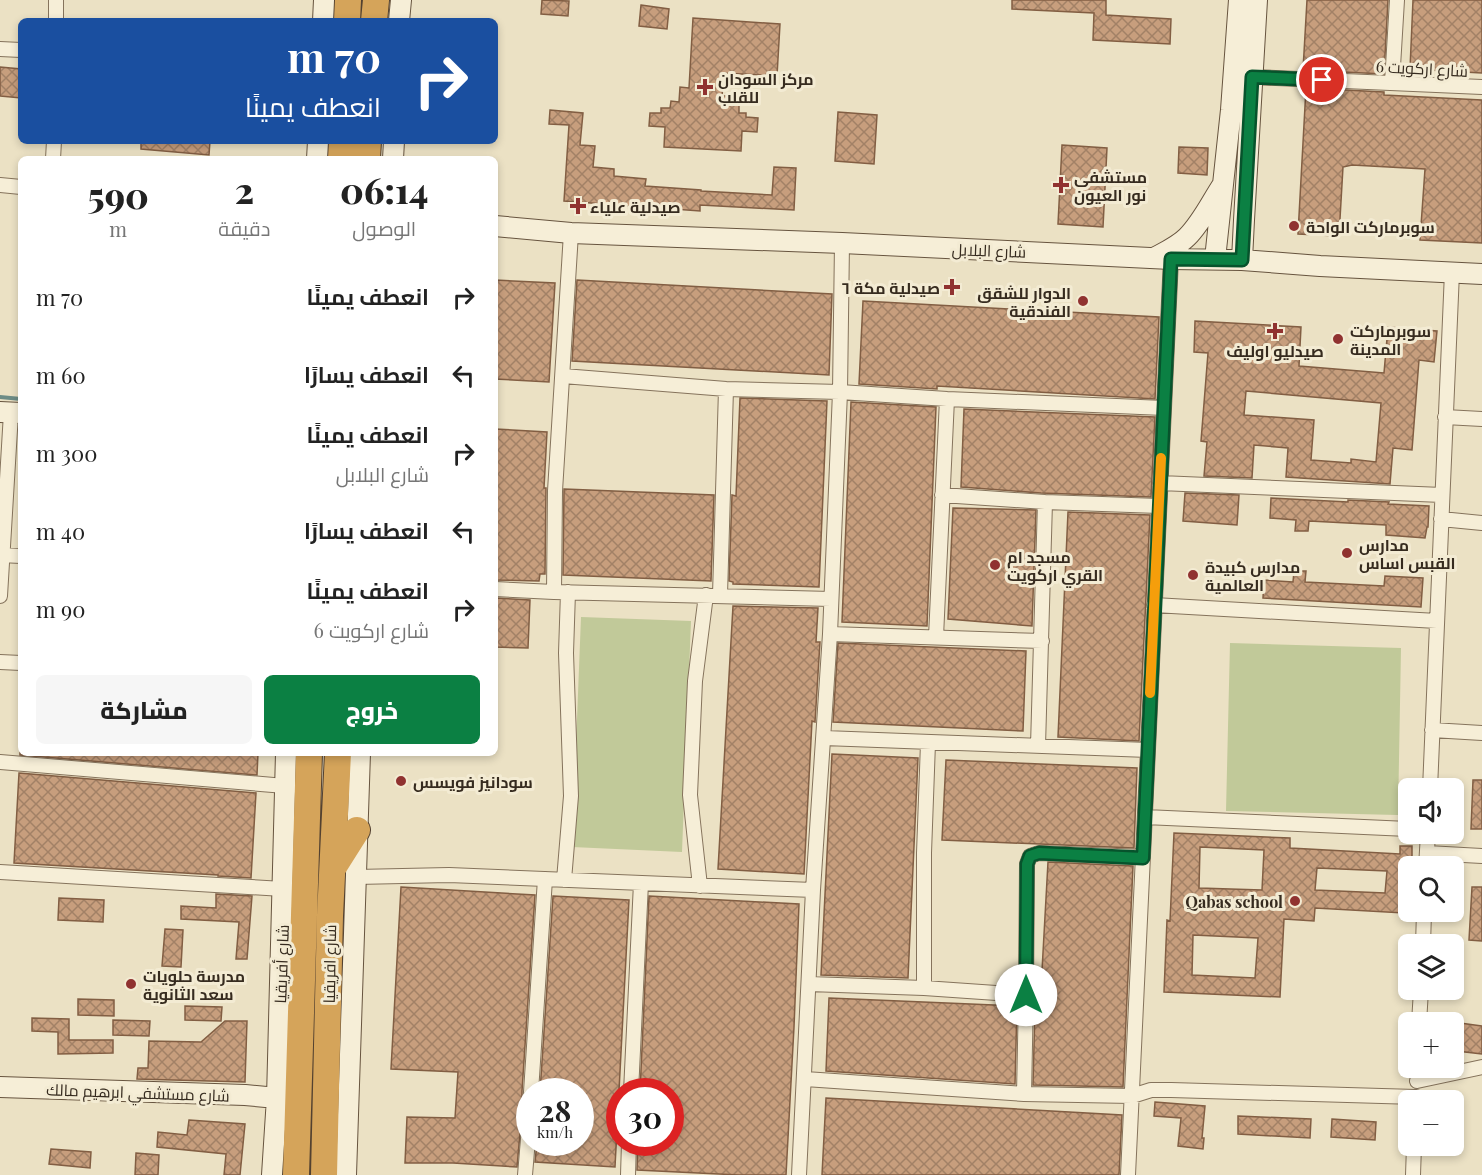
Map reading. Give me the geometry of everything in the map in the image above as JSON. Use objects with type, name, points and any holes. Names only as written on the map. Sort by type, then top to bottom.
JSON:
[{"type":"highway","points":[[347,18],[348,0]]},
{"type":"highway","points":[[375,18],[376,0]]},
{"type":"highway","name":"شارع افريقيا","points":[[296,1175],[309,756]]},
{"type":"highway","name":"شارع افريقيا","points":[[324,1175],[330,916],[344,872],[338,756]]},
{"type":"highway","points":[[344,872],[357,830]]},
{"type":"street","points":[[56,0],[56,18]]},
{"type":"street","points":[[323,18],[324,0]]},
{"type":"street","points":[[399,18],[400,0]]},
{"type":"street","points":[[1215,259],[1231,110],[1239,0]]},
{"type":"street","points":[[1242,260],[1257,0]]},
{"type":"street","points":[[1392,83],[1397,0]]},
{"type":"street","points":[[0,49],[18,50]]},
{"type":"street","name":"شارع اركويت 6","points":[[1252,77],[1482,87]]},
{"type":"street","points":[[1128,1175],[1164,408],[1162,259],[1187,237],[1224,182]]},
{"type":"street","points":[[0,185],[18,187]]},
{"type":"street","name":"شارع البلابل","points":[[498,226],[571,233],[842,243],[1162,259],[1242,260],[1482,274]]},
{"type":"street","points":[[564,880],[571,796],[566,653],[555,491],[571,233]]},
{"type":"street","points":[[799,1175],[813,890],[830,634],[840,392],[842,243]]},
{"type":"street","points":[[1430,778],[1452,273]]},
{"type":"street","points":[[563,376],[726,389],[840,392],[1164,408]]},
{"type":"street","points":[[720,595],[726,389]]},
{"type":"street","points":[[936,637],[946,399]]},
{"type":"street","points":[[0,596],[11,413]]},
{"type":"street","points":[[1445,417],[1482,419]]},
{"type":"street","points":[[1160,483],[1442,495]]},
{"type":"street","points":[[942,495],[1159,506]]},
{"type":"street","points":[[1038,746],[1045,502]]},
{"type":"street","points":[[1441,519],[1482,523]]},
{"type":"street","points":[[2,555],[18,556]]},
{"type":"street","points":[[498,589],[831,599]]},
{"type":"street","points":[[700,886],[690,795],[695,681],[706,595]]},
{"type":"street","points":[[1154,605],[1437,621]]},
{"type":"street","points":[[830,634],[1042,641]]},
{"type":"street","points":[[0,662],[18,663]]},
{"type":"street","points":[[1432,730],[1482,733]]},
{"type":"street","points":[[824,738],[1148,750]]},
{"type":"street","points":[[924,988],[924,853],[928,743]]},
{"type":"street","name":"شارع أفريقيا","points":[[272,1175],[277,1098],[286,756]]},
{"type":"street","points":[[357,830],[360,756]]},
{"type":"street","points":[[0,762],[285,786]]},
{"type":"street","points":[[1145,817],[1398,829]]},
{"type":"street","points":[[1024,1094],[1027,864],[1030,856],[1039,853],[1143,858]]},
{"type":"street","points":[[1464,857],[1482,856]]},
{"type":"street","points":[[0,872],[283,889]]},
{"type":"street","points":[[346,1175],[344,872],[813,890]]},
{"type":"street","points":[[532,1078],[546,879]]},
{"type":"street","points":[[632,1078],[641,883]]},
{"type":"street","points":[[808,984],[924,988],[1026,995]]},
{"type":"street","points":[[1464,1069],[1482,1067]]},
{"type":"street","points":[[805,1079],[1024,1094],[1132,1096],[1151,1090],[1171,1090],[1398,1098]]},
{"type":"street","name":"شارع مستشفي ابرهيم مالك","points":[[0,1087],[277,1098]]},
{"type":"street","points":[[525,1175],[527,1156]]},
{"type":"street","points":[[628,1175],[629,1156]]},
{"type":"street","points":[[1413,1175],[1414,1156]]},
{"type":"green space","points":[[581,617],[691,621],[682,852],[572,847]]},
{"type":"green space","points":[[1230,643],[1401,648],[1398,815],[1226,811]]},
{"type":"building","points":[[542,0],[569,1],[568,16],[541,14]]},
{"type":"building","points":[[1012,0],[1106,0],[1106,15],[1171,19],[1170,44],[1093,40],[1094,13],[1012,9]]},
{"type":"building","points":[[1307,0],[1388,0],[1384,74],[1303,70]]},
{"type":"building","points":[[1413,0],[1482,0],[1482,73],[1410,69]]},
{"type":"building","points":[[641,5],[669,9],[667,29],[639,26]]},
{"type":"building","points":[[693,18],[780,24],[777,76],[724,73],[722,96],[732,96],[732,104],[739,104],[739,113],[746,113],[746,117],[758,118],[757,132],[742,131],[741,151],[664,147],[665,127],[649,126],[650,113],[661,113],[661,108],[670,108],[671,101],[679,102],[680,87],[689,88]]},
{"type":"building","points":[[0,67],[18,69],[18,98],[0,96]]},
{"type":"building","points":[[1306,88],[1482,100],[1482,243],[1420,240],[1425,169],[1352,165],[1343,167],[1339,236],[1298,234]]},
{"type":"building","points":[[550,110],[583,113],[580,145],[595,146],[593,167],[614,169],[614,176],[646,179],[645,186],[772,195],[774,167],[796,168],[794,210],[700,205],[700,211],[564,201],[569,125],[549,124]]},
{"type":"building","points":[[838,112],[877,115],[874,164],[835,161]]},
{"type":"building","points":[[141,144],[210,144],[209,155],[141,149]]},
{"type":"building","points":[[1062,145],[1107,148],[1103,227],[1058,224]]},
{"type":"building","points":[[1179,147],[1208,148],[1207,175],[1178,173]]},
{"type":"building","points":[[498,280],[555,283],[549,382],[498,379]]},
{"type":"building","points":[[577,280],[832,294],[829,375],[572,361]]},
{"type":"building","points":[[863,301],[1159,317],[1155,399],[937,386],[937,389],[859,384]]},
{"type":"building","points":[[1195,321],[1301,327],[1299,366],[1384,373],[1388,327],[1437,331],[1434,362],[1419,360],[1412,450],[1393,448],[1390,484],[1286,477],[1288,448],[1254,445],[1252,478],[1204,476],[1207,442],[1201,441],[1208,353],[1194,352]],"holes":[[[1246,391],[1381,403],[1376,462],[1351,459],[1351,463],[1311,460],[1314,420],[1244,415]]]},
{"type":"building","points":[[740,398],[827,401],[819,587],[733,584],[729,581],[732,495],[736,496]]},
{"type":"building","points":[[851,402],[936,407],[927,626],[842,622]]},
{"type":"building","points":[[964,409],[1155,417],[1151,497],[961,487]]},
{"type":"building","points":[[498,429],[547,432],[544,488],[546,488],[545,574],[540,574],[539,581],[498,580]]},
{"type":"building","points":[[564,489],[714,495],[711,581],[563,575]]},
{"type":"building","points":[[1185,493],[1239,495],[1237,525],[1183,521]]},
{"type":"building","points":[[1271,498],[1389,502],[1388,504],[1429,506],[1428,527],[1425,538],[1386,535],[1386,525],[1309,521],[1308,531],[1295,531],[1296,520],[1270,518]]},
{"type":"building","name":"مسجد ام القري اركويت","points":[[953,508],[1036,510],[1032,626],[948,619]]},
{"type":"building","points":[[1068,512],[1150,515],[1139,741],[1058,737]]},
{"type":"building","points":[[1294,571],[1306,571],[1305,582],[1384,586],[1385,576],[1423,578],[1421,607],[1263,598],[1264,580],[1293,582]]},
{"type":"building","points":[[498,598],[530,600],[528,648],[498,647]]},
{"type":"building","points":[[733,606],[818,608],[816,642],[820,642],[815,722],[812,721],[804,874],[718,869]]},
{"type":"building","points":[[838,643],[1026,651],[1023,731],[833,722]]},
{"type":"building","points":[[832,754],[918,758],[908,978],[821,975]]},
{"type":"building","points":[[32,756],[258,756],[257,775]]},
{"type":"building","points":[[946,760],[1137,768],[1134,848],[942,840]]},
{"type":"building","points":[[19,773],[256,793],[251,878],[14,863]]},
{"type":"building","points":[[1473,780],[1482,780],[1482,829],[1471,829]]},
{"type":"building","points":[[1174,833],[1290,838],[1290,848],[1400,854],[1400,846],[1412,846],[1412,856],[1398,856],[1398,913],[1315,908],[1314,921],[1284,919],[1280,997],[1164,992],[1167,920],[1170,921]],"holes":[[[1200,847],[1264,850],[1262,890],[1199,888]],[[1317,868],[1387,871],[1385,893],[1315,890]],[[1193,935],[1258,938],[1255,978],[1192,975]]]},
{"type":"building","points":[[1048,862],[1133,866],[1123,1087],[1033,1085],[1035,1007],[1040,1007]]},
{"type":"building","points":[[401,887],[535,895],[523,1078],[516,1078],[517,1167],[405,1163],[407,1117],[455,1118],[458,1072],[391,1069]]},
{"type":"building","points":[[1472,887],[1482,887],[1482,941],[1469,940]]},
{"type":"building","points":[[216,894],[252,896],[247,959],[236,959],[239,922],[181,919],[181,906],[216,908]]},
{"type":"building","points":[[553,896],[629,900],[620,1078],[606,1078],[606,1156],[616,1156],[615,1167],[535,1162],[536,1156],[594,1156],[594,1078],[541,1078]]},
{"type":"building","points":[[649,896],[799,904],[786,1175],[637,1170],[638,1156],[684,1156],[684,1078],[641,1078]]},
{"type":"building","points":[[59,898],[104,900],[103,922],[58,920]]},
{"type":"building","points":[[165,929],[183,930],[181,967],[162,966]]},
{"type":"building","points":[[829,998],[1017,1006],[1015,1084],[826,1071]]},
{"type":"building","points":[[78,999],[114,1000],[114,1016],[78,1015]]},
{"type":"building","points":[[185,1006],[222,1007],[221,1021],[185,1020]]},
{"type":"building","points":[[32,1018],[69,1019],[69,1040],[113,1040],[113,1053],[58,1054],[58,1032],[32,1031]]},
{"type":"building","points":[[113,1020],[150,1021],[149,1036],[113,1035]]},
{"type":"building","points":[[225,1021],[247,1021],[245,1082],[137,1079],[138,1068],[148,1068],[149,1041],[201,1042]]},
{"type":"building","points":[[1464,1024],[1482,1026],[1482,1054],[1464,1052]]},
{"type":"building","points":[[826,1098],[1122,1115],[1119,1175],[822,1175]]},
{"type":"building","points":[[1155,1102],[1205,1106],[1203,1149],[1178,1146],[1181,1118],[1154,1116]]},
{"type":"building","points":[[1238,1116],[1311,1119],[1310,1138],[1238,1134]]},
{"type":"building","points":[[1332,1119],[1376,1122],[1375,1140],[1331,1137]]},
{"type":"building","points":[[189,1120],[245,1124],[240,1175],[224,1175],[226,1154],[157,1147],[158,1132],[187,1135]]},
{"type":"building","points":[[51,1149],[91,1152],[90,1168],[49,1164]]},
{"type":"building","points":[[136,1153],[159,1155],[158,1175],[135,1175]]},
{"type":"waterway","points":[[0,397],[18,399]]},
{"type":"slow traffic","points":[[1150,693],[1161,458]]},
{"type":"place","name":"مركز السودان للقلب","points":[[705,87]]},
{"type":"place","name":"مستشفى نور العيون","points":[[1061,185]]},
{"type":"place","name":"صيدلية علياء","points":[[578,206]]},
{"type":"place","name":"سوبرماركت الواحة","points":[[1294,226]]},
{"type":"place","name":"صيدلية مكة ٦","points":[[952,287]]},
{"type":"place","name":"الدوار للشقق الفندقية","points":[[1083,301]]},
{"type":"place","name":"صيدليو اوليف","points":[[1275,331]]},
{"type":"place","name":"سوبرماركت المدينة","points":[[1338,339]]},
{"type":"place","name":"مدارس القبس اساس","points":[[1347,553]]},
{"type":"place","name":"مسجد ام القري اركويت","points":[[995,565]]},
{"type":"place","name":"مدارس كبيدة العالمية","points":[[1193,575]]},
{"type":"place","name":"سودانيز فويسس","points":[[401,781]]},
{"type":"place","name":"Qabas school","points":[[1295,901]]},
{"type":"place","name":"مدرسة حلويات سعد الثانوية","points":[[131,984]]},
{"type":"route","points":[[1026,995],[1027,864],[1030,856],[1039,853],[1143,858],[1171,259],[1242,260],[1252,77],[1322,80]]}]
